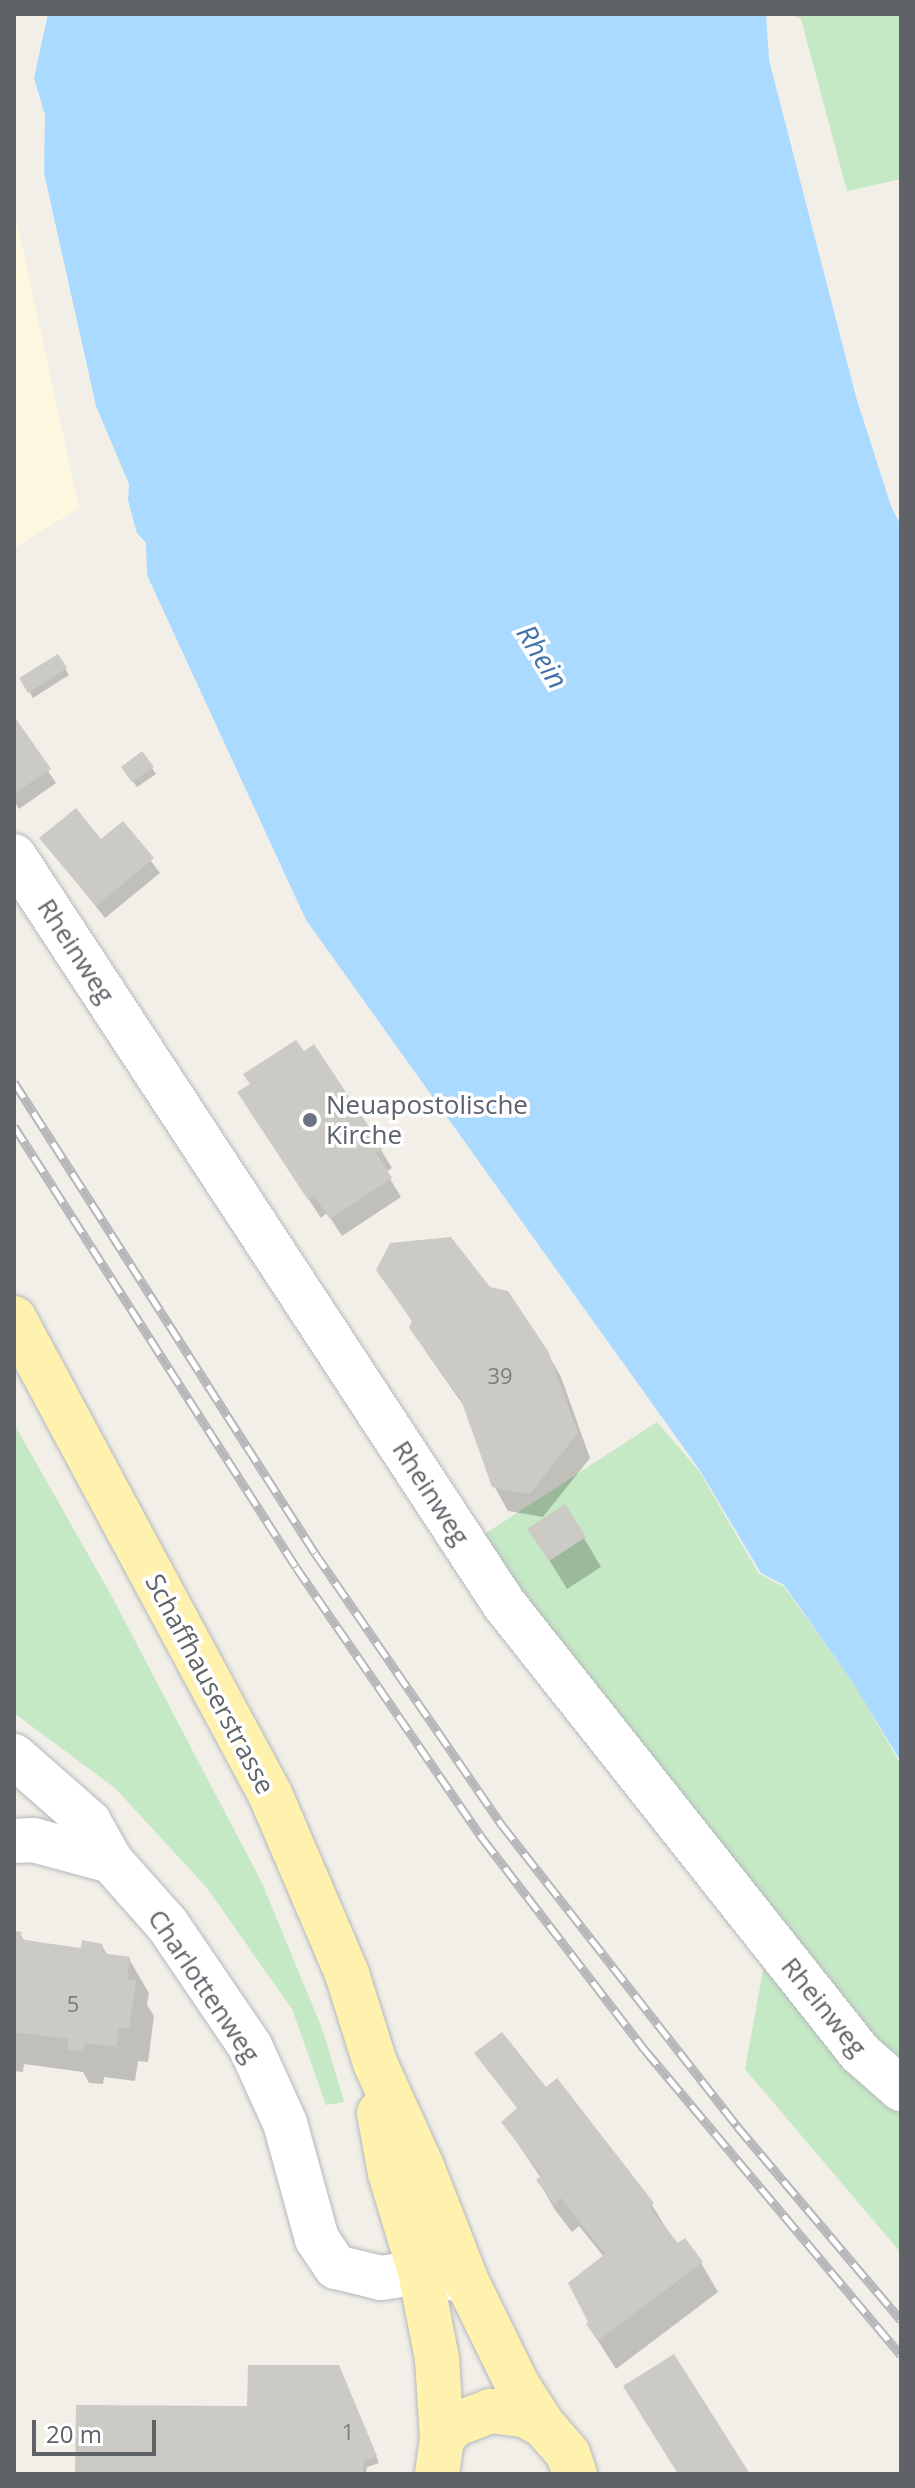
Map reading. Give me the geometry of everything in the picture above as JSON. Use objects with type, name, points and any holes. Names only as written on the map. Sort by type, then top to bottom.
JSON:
[{"type":"main road","name":"Schaffhauserstrasse","points":[[14,1318],[270,1794],[347,1974],[375,2063],[423,2169],[467,2282],[505,2363],[543,2425],[568,2454],[575,2474]]},
{"type":"main road","name":"Schaffhauserstrasse","points":[[375,2063],[379,2117],[390,2173],[420,2272],[437,2359],[440,2457]]},
{"type":"main road","points":[[440,2457],[454,2425],[490,2411],[524,2415],[543,2425]]},
{"type":"street","name":"Rheinweg","points":[[14,856],[504,1604],[860,2053],[901,2089]]},
{"type":"street","name":"Charlottenweg","points":[[14,1756],[89,1822],[111,1861],[167,1924],[250,2046],[285,2123],[302,2172],[312,2222],[325,2254],[336,2267],[381,2278],[420,2272],[467,2282]]},
{"type":"street","points":[[14,1841],[33,1840],[111,1861]]},
{"type":"shaded area","points":[[14,209],[79,508],[14,548]]},
{"type":"green space","points":[[791,14],[901,14],[901,179],[847,191],[801,19]]},
{"type":"green space","points":[[657,1422],[699,1471],[759,1574],[784,1587],[854,1684],[901,1765],[901,2104],[460,1550]]},
{"type":"green space","points":[[14,1424],[110,1593],[262,1883],[323,2031],[344,2102],[326,2105],[292,2009],[207,1888],[115,1788],[14,1713]]},
{"type":"green space","points":[[764,1965],[901,2110],[901,2253],[745,2069]]},
{"type":"water","name":"Rhein","points":[[48,14],[766,14],[769,60],[856,397],[891,506],[901,526],[901,1762],[853,1683],[784,1585],[761,1573],[699,1469],[306,920],[147,575],[146,543],[137,533],[128,500],[129,484],[96,406],[44,173],[45,115],[34,78]]},
{"type":"building","points":[[58,654],[67,668],[28,693],[19,678]]},
{"type":"building","points":[[14,716],[51,769],[14,794]]},
{"type":"building","points":[[142,751],[154,767],[132,782],[121,767]]},
{"type":"building","points":[[76,808],[101,839],[123,821],[154,858],[96,906],[39,838]]},
{"type":"building","name":"Neuapostolische Kirche","points":[[296,1040],[304,1051],[314,1044],[383,1148],[376,1153],[392,1178],[330,1219],[314,1196],[308,1200],[237,1092],[250,1084],[243,1074]]},
{"type":"building","points":[[451,1237],[490,1287],[508,1291],[548,1351],[578,1433],[530,1494],[492,1487],[461,1400],[409,1328],[412,1321],[376,1270],[390,1243]]},
{"type":"building","points":[[565,1504],[586,1537],[549,1561],[527,1529]]},
{"type":"building","points":[[14,1931],[22,1932],[20,1939],[45,1943],[81,1948],[82,1940],[103,1944],[102,1953],[130,1957],[127,1979],[136,1980],[129,2029],[119,2027],[116,2047],[85,2043],[83,2051],[67,2049],[69,2039],[14,2032]]},
{"type":"building","points":[[502,2032],[546,2087],[557,2078],[654,2203],[649,2207],[678,2243],[685,2238],[703,2262],[598,2341],[586,2324],[588,2322],[568,2283],[605,2254],[561,2198],[554,2204],[536,2180],[542,2175],[501,2122],[517,2108],[474,2053]]},
{"type":"building","points":[[674,2354],[750,2474],[678,2474],[623,2386]]},
{"type":"building","points":[[248,2365],[339,2365],[377,2456],[364,2461],[363,2474],[75,2474],[76,2405],[247,2406]]},
{"type":"railway","points":[[14,1082],[315,1553],[502,1825],[737,2126],[901,2320]]},
{"type":"railway","points":[[14,1126],[296,1567],[483,1839],[645,2050],[901,2355]]},
{"type":"place","name":"Neuapostolische Kirche","points":[[310,1120]]}]
